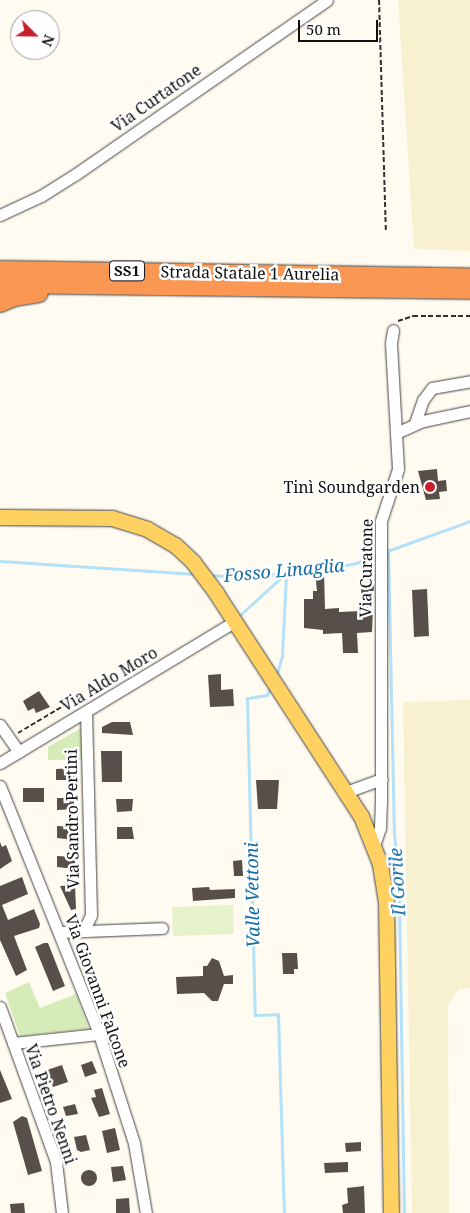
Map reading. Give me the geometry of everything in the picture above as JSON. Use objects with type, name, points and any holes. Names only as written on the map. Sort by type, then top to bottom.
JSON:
[{"type":"highway","name":"Strada Statale 1 Aurelia","points":[[0,270],[470,277]]},
{"type":"highway","name":"Strada Statale 1 Aurelia","points":[[0,284],[470,290]]},
{"type":"highway","points":[[0,303],[29,294],[73,293],[83,284]]},
{"type":"main road","points":[[0,517],[112,518],[162,536],[193,562],[216,593],[346,792],[374,846],[386,901],[390,1213]]},
{"type":"street","name":"Via Curtatone","points":[[0,215],[41,196],[76,174],[327,0]]},
{"type":"street","name":"Via Curatone","points":[[374,846],[380,828],[382,779],[382,515],[398,469],[391,343],[393,330]]},
{"type":"street","points":[[416,424],[423,400],[432,388],[470,381]]},
{"type":"street","points":[[396,433],[416,424],[470,411]]},
{"type":"street","name":"Via Aldo Moro","points":[[0,763],[235,621]]},
{"type":"street","name":"Via Sandro Pertini","points":[[84,930],[91,915],[86,712]]},
{"type":"street","points":[[0,725],[19,752]]},
{"type":"street","points":[[346,792],[382,779]]},
{"type":"street","name":"Via Giovanni Falcone","points":[[0,786],[60,932],[99,1034],[134,1143],[146,1213]]},
{"type":"street","points":[[60,932],[162,928]]},
{"type":"street","name":"Via Pietro Nenni","points":[[0,1007],[56,1162],[62,1213]]},
{"type":"street","points":[[13,1043],[99,1034]]},
{"type":"path","points":[[379,0],[386,230]]},
{"type":"path","points":[[393,330],[398,321],[407,317],[470,316]]},
{"type":"path","points":[[9,738],[75,699],[103,702]]},
{"type":"shaded area","points":[[398,0],[470,0],[470,251],[414,249]]},
{"type":"shaded area","points":[[470,700],[470,988],[459,989],[448,1005],[449,1213],[412,1213],[403,702]]},
{"type":"green space","points":[[81,728],[82,760],[48,760],[48,747]]},
{"type":"green space","points":[[233,905],[234,934],[173,936],[172,907]]},
{"type":"green space","points":[[29,982],[40,1008],[76,994],[89,1029],[20,1036],[5,993]]},
{"type":"building","name":"Tinì Soundgarden","points":[[437,469],[438,481],[446,480],[447,491],[439,492],[440,499],[426,500],[418,471]]},
{"type":"building","points":[[324,571],[325,609],[339,608],[339,612],[362,611],[361,585],[374,584],[372,632],[357,633],[358,653],[343,653],[342,633],[323,634],[323,630],[304,628],[304,599],[313,599],[313,591],[317,591],[315,572]]},
{"type":"building","points":[[427,589],[429,636],[414,637],[412,590]]},
{"type":"building","points":[[221,674],[221,690],[233,689],[234,706],[210,707],[208,675]]},
{"type":"building","points":[[39,691],[50,707],[36,713],[34,708],[28,711],[23,701]]},
{"type":"building","points":[[112,722],[130,722],[133,735],[102,733],[102,727]]},
{"type":"building","points":[[101,751],[122,751],[122,782],[102,782]]},
{"type":"building","points":[[74,768],[74,780],[56,780],[56,769]]},
{"type":"building","points":[[256,780],[279,780],[277,809],[258,809]]},
{"type":"building","points":[[23,788],[44,788],[44,802],[23,802]]},
{"type":"building","points":[[57,798],[74,798],[74,809],[57,810]]},
{"type":"building","points":[[116,799],[133,799],[132,811],[117,812]]},
{"type":"building","points":[[57,826],[75,827],[75,840],[57,838]]},
{"type":"building","points":[[117,827],[132,827],[134,839],[117,839]]},
{"type":"building","points":[[0,842],[2,847],[6,845],[12,861],[0,869]]},
{"type":"building","points":[[57,856],[75,857],[75,869],[57,867]]},
{"type":"building","points":[[242,860],[243,876],[234,876],[233,861]]},
{"type":"building","points":[[22,877],[28,894],[2,905],[8,920],[34,909],[40,924],[39,928],[14,936],[27,970],[16,976],[0,940],[0,886]]},
{"type":"building","points":[[75,885],[76,909],[71,910],[60,886]]},
{"type":"building","points":[[209,887],[210,890],[235,889],[235,898],[193,901],[192,888]]},
{"type":"building","points":[[48,943],[65,986],[53,991],[35,947]]},
{"type":"building","points":[[282,953],[297,953],[298,969],[294,969],[294,974],[283,974]]},
{"type":"building","points":[[212,958],[219,961],[224,976],[233,975],[233,984],[224,984],[218,1001],[212,1001],[204,993],[177,994],[176,977],[203,976],[203,966],[207,966]]},
{"type":"building","points":[[92,1061],[97,1073],[85,1077],[81,1065]]},
{"type":"building","points":[[62,1065],[68,1082],[53,1087],[47,1070]]},
{"type":"building","points":[[0,1070],[12,1099],[0,1103]]},
{"type":"building","points":[[102,1088],[110,1114],[99,1117],[91,1098],[96,1097],[94,1090]]},
{"type":"building","points":[[75,1104],[78,1114],[66,1116],[63,1107]]},
{"type":"building","points":[[22,1116],[27,1118],[42,1171],[28,1175],[13,1122]]},
{"type":"building","points":[[115,1128],[120,1150],[107,1153],[102,1131]]},
{"type":"building","points":[[86,1135],[90,1150],[81,1152],[77,1150],[74,1137]]},
{"type":"building","points":[[361,1142],[361,1151],[346,1152],[345,1143]]},
{"type":"building","points":[[348,1162],[348,1172],[325,1173],[324,1163]]},
{"type":"building","points":[[123,1166],[126,1180],[113,1182],[111,1167]]},
{"type":"building","points":[[89,1170],[95,1172],[97,1178],[95,1184],[89,1186],[83,1184],[81,1178],[83,1172]]},
{"type":"building","points":[[364,1186],[365,1213],[343,1213],[342,1205],[348,1203],[347,1188]]},
{"type":"building","points":[[129,1198],[130,1213],[116,1213],[116,1199]]},
{"type":"building","points":[[24,1203],[25,1213],[11,1213],[10,1204]]},
{"type":"waterway","name":"Fosso Linaglia","points":[[387,551],[470,521]]},
{"type":"waterway","name":"Il Gorile","points":[[388,550],[394,832],[399,899],[404,1213]]},
{"type":"waterway","name":"Fosso Linaglia","points":[[210,575],[237,577],[314,571],[356,563],[379,554]]},
{"type":"waterway","name":"Fosso Linaglia","points":[[0,561],[196,574]]},
{"type":"waterway","points":[[241,614],[286,573]]},
{"type":"waterway","name":"Valle Vettoni","points":[[276,676],[282,656],[286,573]]},
{"type":"waterway","name":"Valle Vettoni","points":[[271,686],[267,695],[247,698],[255,1015],[278,1014],[284,1213]]},
{"type":"place","name":"Tinì Soundgarden","points":[[430,487]]}]
